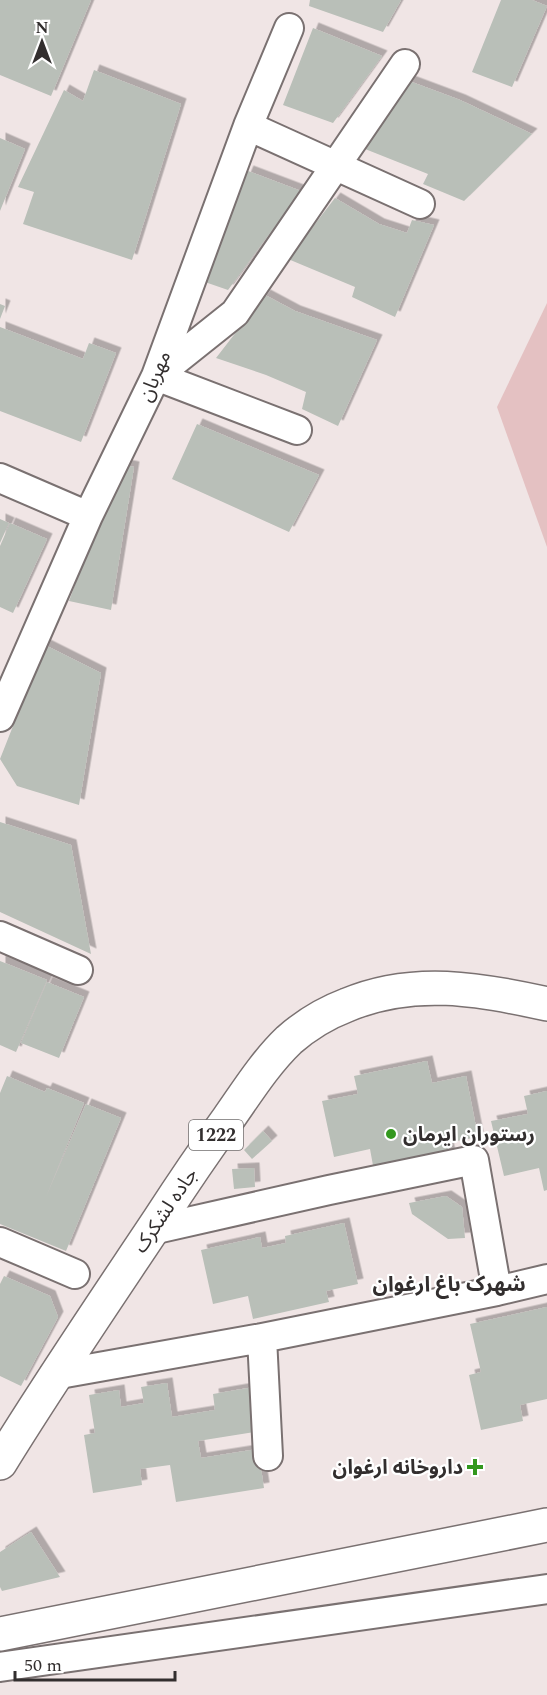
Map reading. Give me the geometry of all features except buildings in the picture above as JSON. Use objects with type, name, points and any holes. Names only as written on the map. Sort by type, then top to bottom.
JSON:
[{"type":"highway","name":"جاده لشکرک","points":[[0,1463],[54,1375],[253,1082],[290,1040],[309,1025],[345,1005],[366,997],[418,987],[494,992],[547,1004]]},
{"type":"highway","points":[[0,1634],[547,1525]]},
{"type":"street","name":"مهربان","points":[[0,717],[88,516],[156,376],[248,126],[289,28]]},
{"type":"street","points":[[156,376],[235,313],[405,64]]},
{"type":"street","points":[[248,126],[420,204]]},
{"type":"street","points":[[156,376],[297,430]]},
{"type":"street","points":[[0,478],[88,516]]},
{"type":"street","points":[[0,936],[78,970]]},
{"type":"street","points":[[152,1230],[474,1160],[497,1291]]},
{"type":"street","points":[[0,1242],[75,1274]]},
{"type":"street","points":[[54,1375],[262,1338],[547,1279]]},
{"type":"street","points":[[262,1338],[268,1456]]},
{"type":"street","points":[[0,1666],[547,1589]]},
{"type":"shaded area","points":[[547,303],[547,547],[497,407]]},
{"type":"place","name":"رستوران ايرمان","points":[[391,1134]]},
{"type":"place","name":"داروخانه ارغوان","points":[[475,1467]]},
{"type":"district","name":"شهرک باغ ارغوان","points":[[449,1284]]}]
